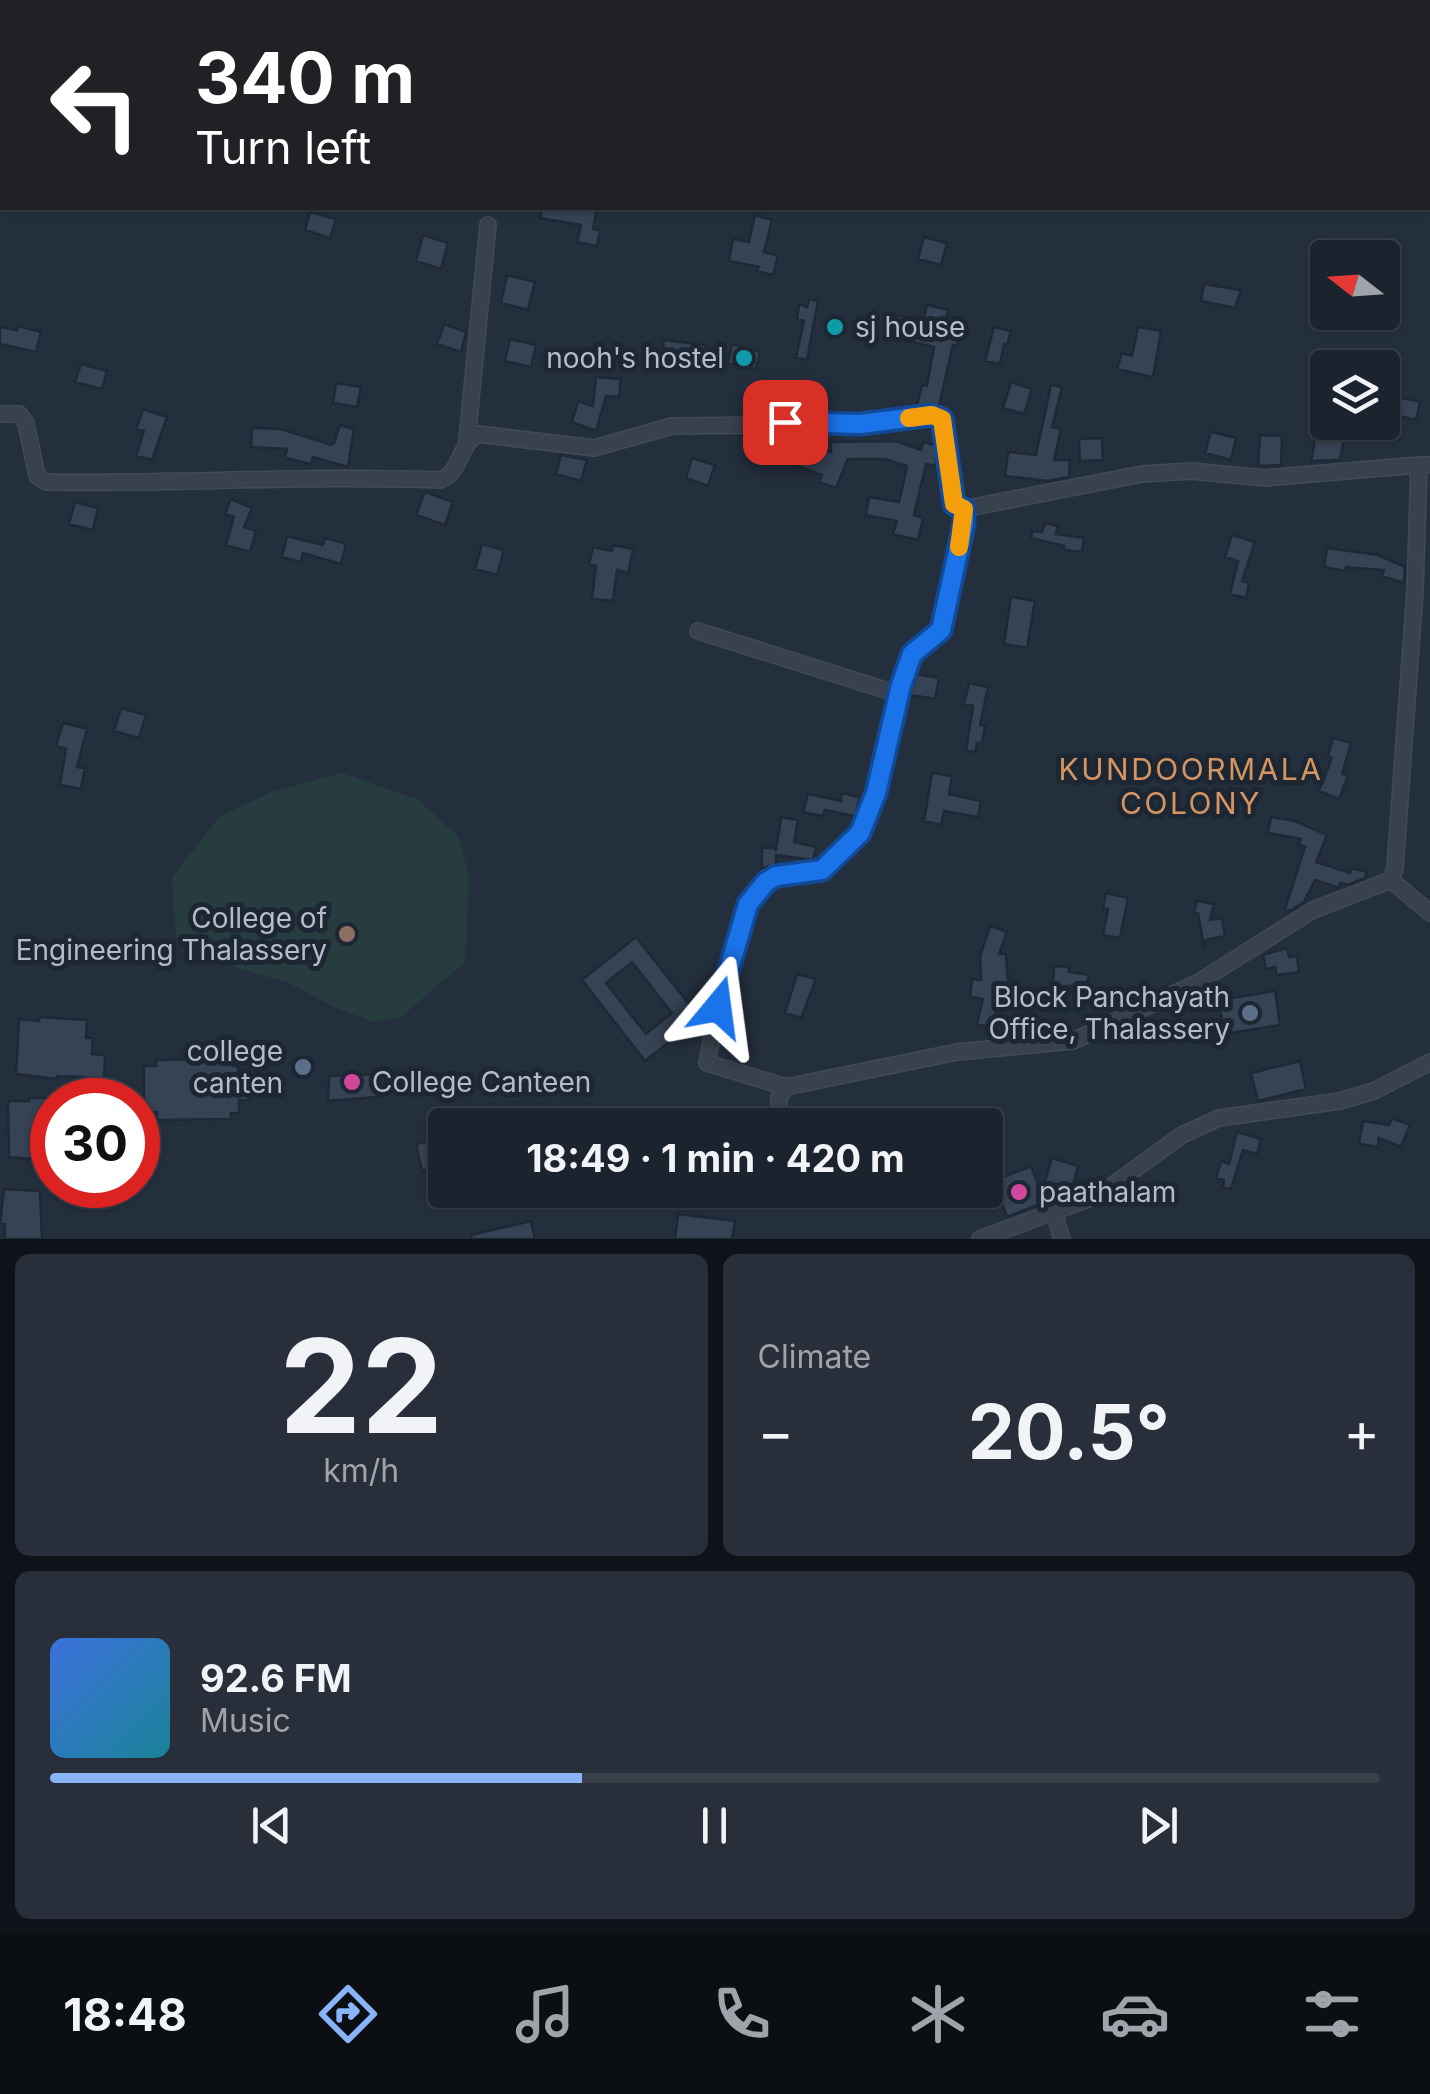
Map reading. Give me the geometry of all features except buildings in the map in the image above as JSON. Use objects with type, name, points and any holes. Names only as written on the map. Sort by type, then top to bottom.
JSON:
[{"type":"street","points":[[0,414],[20,414],[26,423],[37,476],[46,482],[146,484],[366,477],[440,480],[456,469],[467,440],[488,225]]},
{"type":"street","points":[[467,440],[478,434],[594,448],[672,426],[860,424],[932,415],[942,419],[946,430],[954,504],[964,509],[1142,474],[1191,471],[1265,478],[1425,465],[1396,868],[1390,880],[1313,910],[1197,983],[1072,1041],[957,1052],[786,1086],[707,1063],[718,1007],[748,904],[776,876],[822,870],[860,833],[876,793],[898,694],[912,654],[941,630],[964,509]]},
{"type":"street","points":[[698,630],[898,694]]},
{"type":"street","points":[[1390,880],[1430,913]]},
{"type":"street","points":[[980,1239],[1099,1195],[1182,1135],[1219,1118],[1340,1101],[1374,1091],[1430,1062]]},
{"type":"street","points":[[779,1108],[779,1097],[786,1086]]},
{"type":"street","points":[[1054,1212],[1062,1239]]},
{"type":"green space","points":[[342,773],[417,799],[458,836],[469,876],[465,962],[401,1017],[374,1022],[334,1007],[287,982],[237,968],[176,937],[172,877],[219,817],[271,792]]},
{"type":"slow traffic","points":[[909,418],[932,415],[942,419],[954,504],[964,509],[959,547]]},
{"type":"place","name":"sj house","points":[[835,327]]},
{"type":"place","name":"nooh's hostel","points":[[744,358]]},
{"type":"place","name":"College of Engineering Thalassery","points":[[347,934]]},
{"type":"place","name":"Block Panchayath Office, Thalassery","points":[[1250,1013]]},
{"type":"place","name":"college canten","points":[[303,1067]]},
{"type":"place","name":"College Canteen","points":[[352,1082]]},
{"type":"place","name":"paathalam","points":[[1019,1192]]},
{"type":"district","name":"KUNDOORMALA COLONY","points":[[1191,786]]},
{"type":"route","points":[[718,1007],[748,904],[776,876],[822,870],[860,833],[876,793],[912,654],[941,630],[964,524],[964,509],[954,504],[942,419],[932,415],[860,424],[785,422]]}]
